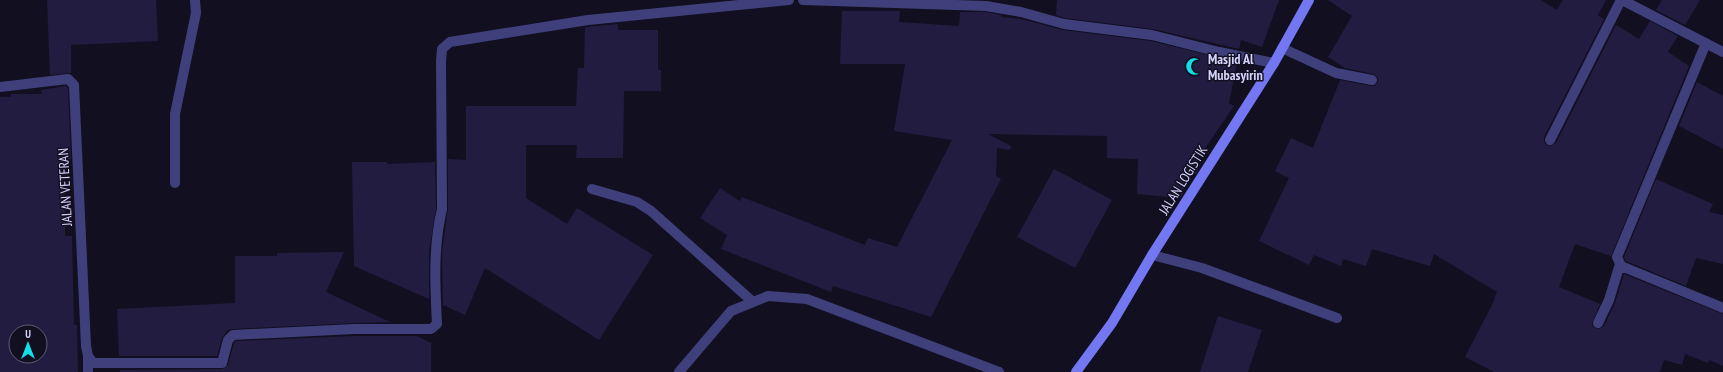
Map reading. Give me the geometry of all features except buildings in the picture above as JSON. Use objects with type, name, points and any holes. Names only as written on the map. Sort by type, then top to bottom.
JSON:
[{"type":"main road","name":"JALAN LOGISTIK","points":[[1076,372],[1112,323],[1152,255],[1274,63],[1308,0]]},
{"type":"street","points":[[175,183],[175,114],[196,13],[195,0]]},
{"type":"street","points":[[88,372],[91,359],[222,363],[228,340],[233,335],[354,329],[431,329],[435,327],[437,324],[436,231],[442,208],[440,61],[442,49],[445,45],[456,40],[588,20],[789,0]]},
{"type":"street","points":[[803,0],[986,6],[1021,12],[1064,24],[1152,36],[1274,63]]},
{"type":"street","points":[[1550,140],[1621,0],[1723,52]]},
{"type":"street","points":[[1598,323],[1609,300],[1619,262],[1617,254],[1706,43]]},
{"type":"street","points":[[1282,48],[1336,73],[1372,80]]},
{"type":"street","name":"JALAN VETERAN","points":[[0,87],[68,79],[74,85],[86,346],[91,359]]},
{"type":"street","points":[[592,189],[637,202],[651,211],[753,302]]},
{"type":"street","points":[[1152,255],[1202,268],[1337,318]]},
{"type":"street","points":[[1619,262],[1723,308]]},
{"type":"street","points":[[679,372],[731,311],[768,296],[807,299],[999,372]]},
{"type":"place","name":"Masjid Al Mubasyirin","points":[[1195,67]]}]
